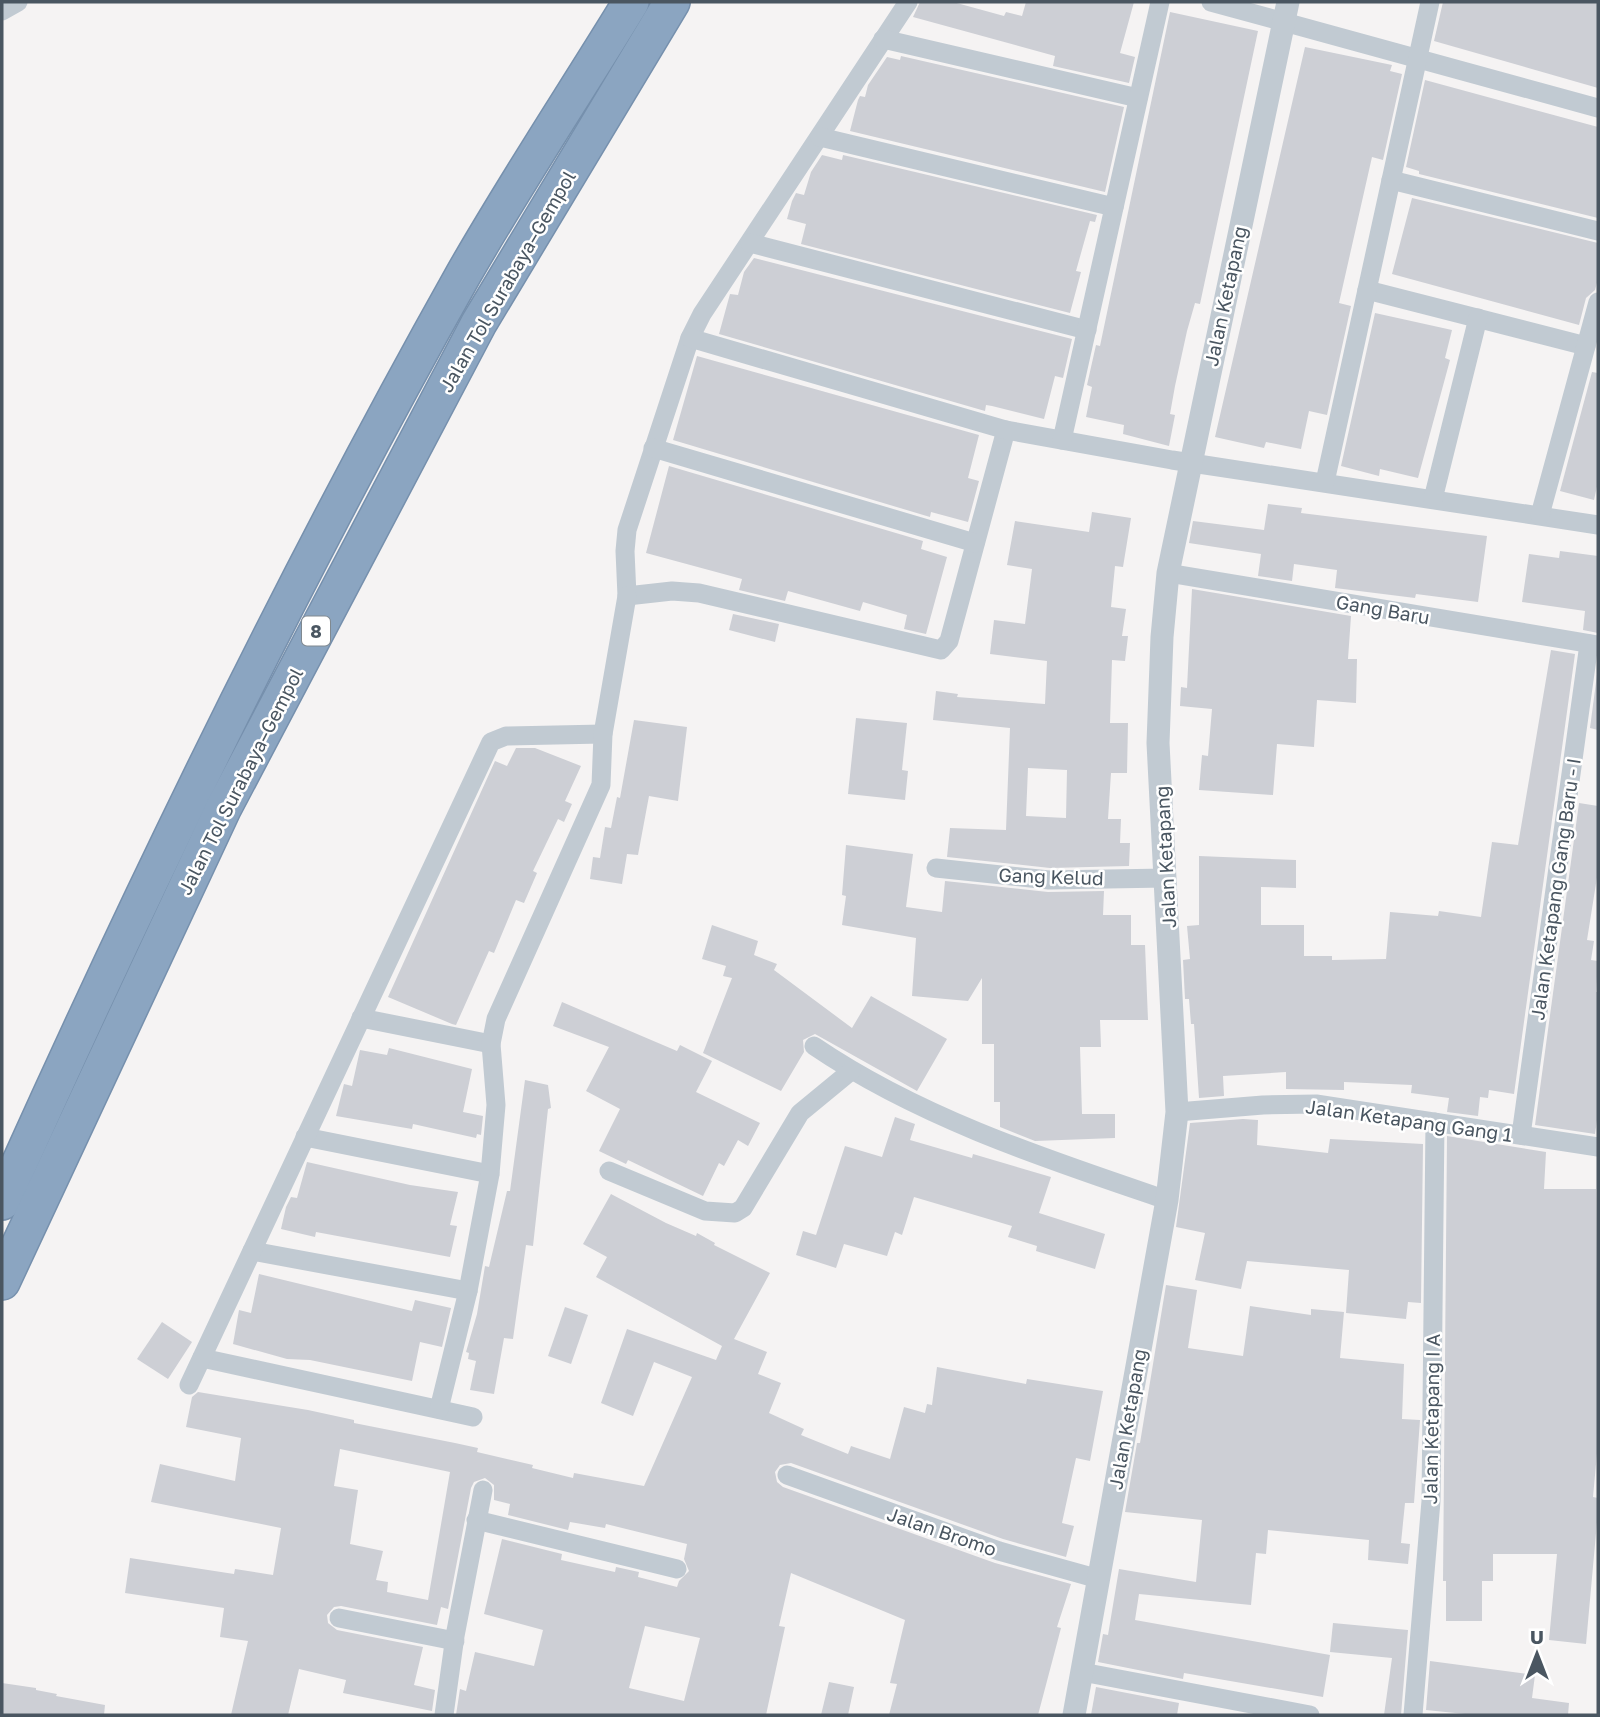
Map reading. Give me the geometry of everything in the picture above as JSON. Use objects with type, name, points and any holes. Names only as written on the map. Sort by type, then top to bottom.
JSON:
[{"type":"highway","name":"Jalan Tol Surabaya–Gempol","points":[[2,1202],[99,984],[304,566],[465,271],[631,2]]},
{"type":"highway","name":"Jalan Tol Surabaya–Gempol","points":[[2,1282],[223,808],[479,323],[672,2]]},
{"type":"street","points":[[2,11],[18,2]]},
{"type":"street","points":[[439,1409],[468,1291],[490,1174],[496,1105],[491,1044],[496,1019],[601,785],[603,734],[626,596],[627,530],[653,448],[690,338],[702,314],[908,2]]},
{"type":"street","points":[[1062,440],[1160,2]]},
{"type":"street","points":[[1211,2],[1285,12],[1417,58],[1598,108]]},
{"type":"street","points":[[1325,482],[1430,2]]},
{"type":"street","name":"Jalan Ketapang","points":[[1074,1715],[1167,1200],[1177,1112],[1158,743],[1162,637],[1168,573],[1285,12]]},
{"type":"street","points":[[883,39],[1139,98]]},
{"type":"street","points":[[820,137],[1114,207]]},
{"type":"street","points":[[1391,180],[1598,230]]},
{"type":"street","points":[[750,243],[1087,330]]},
{"type":"street","points":[[1367,290],[1586,346]]},
{"type":"street","points":[[1540,516],[1598,302]]},
{"type":"street","points":[[1433,499],[1478,318]]},
{"type":"street","points":[[690,338],[1006,430],[1190,462],[1598,525]]},
{"type":"street","points":[[626,596],[672,591],[699,593],[942,650],[949,642],[1006,430]]},
{"type":"street","points":[[653,448],[975,543]]},
{"type":"street","name":"Gang Baru","points":[[1168,573],[1594,645]]},
{"type":"street","name":"Jalan Ketapang Gang Baru - I","points":[[1521,1135],[1594,645]]},
{"type":"street","points":[[189,1385],[491,742],[506,736],[603,734]]},
{"type":"street","name":"Gang Kelud","points":[[936,868],[1049,880],[1166,878]]},
{"type":"street","points":[[361,1017],[491,1044]]},
{"type":"street","points":[[814,1046],[851,1071],[972,1129],[1167,1200]]},
{"type":"street","points":[[609,1171],[705,1210],[735,1213],[743,1208],[800,1113],[851,1071]]},
{"type":"street","name":"Jalan Ketapang Gang 1","points":[[1177,1112],[1317,1104],[1598,1147]]},
{"type":"street","name":"Jalan Ketapang I A","points":[[1413,1715],[1431,1501],[1435,1122]]},
{"type":"street","points":[[305,1137],[490,1174]]},
{"type":"street","points":[[252,1251],[468,1291]]},
{"type":"street","points":[[202,1358],[473,1417]]},
{"type":"street","name":"Jalan Bromo","points":[[787,1475],[999,1551],[1099,1579]]},
{"type":"street","points":[[444,1715],[483,1490]]},
{"type":"street","points":[[476,1520],[677,1569]]},
{"type":"street","points":[[339,1618],[455,1641]]},
{"type":"street","points":[[1082,1672],[1249,1709],[1310,1715]]},
{"type":"building","points":[[920,2],[953,2],[1004,16],[1006,12],[1022,16],[1026,2],[1134,2],[1120,53],[1135,57],[1129,83],[1053,66],[1055,56],[913,17]]},
{"type":"building","points":[[1443,2],[1598,2],[1598,88],[1434,41]]},
{"type":"building","points":[[1170,12],[1258,31],[1200,304],[1195,303],[1175,386],[1170,414],[1175,415],[1169,446],[1123,434],[1124,425],[1086,417],[1092,387],[1087,385],[1096,345],[1100,346]]},
{"type":"building","points":[[1305,47],[1392,65],[1390,71],[1402,74],[1383,160],[1372,157],[1339,303],[1351,306],[1327,415],[1309,411],[1301,449],[1266,442],[1264,448],[1215,437]]},
{"type":"building","points":[[901,56],[1124,107],[1105,192],[850,131],[860,96],[865,97],[868,85],[887,57],[900,60]]},
{"type":"building","points":[[1425,80],[1598,127],[1598,218],[1419,174],[1419,171],[1406,167]]},
{"type":"building","points":[[822,155],[842,160],[843,155],[1097,215],[1095,222],[1090,221],[1076,271],[1081,272],[1070,313],[801,244],[806,224],[787,219],[796,193],[804,195],[811,172]]},
{"type":"building","points":[[1412,198],[1598,243],[1598,279],[1595,290],[1586,298],[1579,325],[1392,274]]},
{"type":"building","points":[[754,258],[1072,339],[1063,378],[1055,376],[1044,419],[986,405],[985,411],[719,334],[730,294],[738,295],[744,272]]},
{"type":"building","points":[[1375,313],[1452,330],[1445,358],[1450,360],[1418,478],[1380,469],[1379,476],[1341,466]]},
{"type":"building","points":[[697,356],[979,435],[968,478],[979,481],[968,522],[931,512],[930,517],[673,440]]},
{"type":"building","points":[[1592,372],[1598,373],[1598,482],[1594,500],[1560,491]]},
{"type":"building","points":[[669,466],[923,541],[921,549],[947,557],[926,634],[904,629],[907,615],[863,602],[860,611],[788,591],[785,601],[739,590],[742,579],[646,553]]},
{"type":"building","points":[[1268,504],[1302,508],[1301,513],[1487,536],[1478,602],[1416,594],[1415,598],[1335,588],[1337,570],[1294,564],[1292,581],[1258,576],[1261,554],[1189,543],[1193,521],[1264,530]]},
{"type":"building","points":[[1092,512],[1131,518],[1123,567],[1115,566],[1111,607],[1126,609],[1122,636],[1128,636],[1125,661],[1112,660],[1110,723],[1128,723],[1127,773],[1111,773],[1108,819],[1121,819],[1120,843],[1130,843],[1129,866],[1050,868],[947,857],[950,828],[1006,830],[1010,728],[933,720],[936,691],[958,694],[957,697],[1045,704],[1047,661],[990,654],[994,620],[1025,624],[1032,569],[1007,565],[1015,521],[1089,532]],"holes":[[[1028,768],[1067,770],[1066,818],[1026,816]]]},
{"type":"building","points":[[1560,551],[1598,556],[1598,633],[1583,630],[1585,611],[1522,602],[1529,554],[1559,558]]},
{"type":"building","points":[[1192,589],[1351,616],[1348,659],[1357,659],[1356,703],[1317,700],[1314,747],[1277,744],[1273,795],[1199,790],[1202,755],[1208,756],[1212,709],[1180,706],[1181,687],[1187,688]]},
{"type":"building","points":[[733,614],[779,624],[775,642],[729,630]]},
{"type":"building","points":[[1551,650],[1575,654],[1514,1094],[1489,1090],[1488,1098],[1480,1097],[1478,1116],[1447,1112],[1449,1098],[1411,1093],[1412,1085],[1344,1082],[1344,1090],[1286,1089],[1286,1072],[1223,1076],[1224,1096],[1199,1098],[1194,1024],[1191,1024],[1189,999],[1185,999],[1183,960],[1190,959],[1187,926],[1199,925],[1199,856],[1296,860],[1296,888],[1261,887],[1261,925],[1304,925],[1304,956],[1332,956],[1332,960],[1386,959],[1390,912],[1438,916],[1439,911],[1481,917],[1492,842],[1518,845]]},
{"type":"building","points":[[1598,667],[1598,730],[1590,728]]},
{"type":"building","points":[[856,718],[907,723],[902,770],[908,771],[905,800],[848,794]]},
{"type":"building","points":[[634,720],[687,727],[678,801],[649,796],[638,855],[627,854],[622,884],[590,879],[593,857],[600,858],[605,827],[611,828],[617,797],[620,798]]},
{"type":"building","points":[[516,748],[535,748],[581,766],[565,801],[572,804],[564,822],[558,819],[533,871],[537,873],[524,903],[516,900],[494,953],[489,951],[456,1025],[388,997],[495,761],[507,766]]},
{"type":"building","points":[[1579,803],[1598,806],[1598,871],[1587,940],[1594,941],[1591,960],[1598,961],[1598,1113],[1595,1134],[1535,1125]]},
{"type":"building","points":[[846,845],[913,854],[906,907],[942,912],[945,881],[1048,892],[1104,891],[1103,915],[1131,915],[1131,945],[1145,945],[1148,1020],[1100,1020],[1101,1047],[1080,1047],[1082,1114],[1115,1114],[1115,1138],[1035,1141],[1000,1127],[1000,1102],[994,1102],[994,1044],[982,1044],[982,978],[968,1001],[912,996],[916,938],[842,925],[846,896],[842,895]]},
{"type":"building","points":[[712,925],[758,941],[754,955],[777,964],[774,970],[852,1028],[871,996],[947,1039],[917,1091],[815,1034],[803,1040],[804,1052],[781,1091],[703,1053],[732,978],[723,976],[726,966],[702,959]]},
{"type":"building","points":[[562,1002],[677,1051],[680,1045],[712,1061],[696,1092],[760,1123],[748,1146],[738,1140],[724,1166],[719,1163],[703,1196],[628,1160],[626,1164],[599,1151],[620,1109],[586,1091],[609,1047],[553,1026]]},
{"type":"building","points":[[389,1048],[472,1069],[463,1112],[483,1116],[481,1135],[477,1134],[476,1138],[413,1124],[412,1129],[336,1116],[344,1084],[352,1086],[360,1050],[387,1055]]},
{"type":"building","points":[[525,1080],[548,1085],[551,1108],[548,1109],[533,1246],[526,1245],[513,1339],[504,1338],[494,1394],[470,1390],[476,1361],[468,1359],[469,1353],[466,1352],[477,1314],[485,1266],[489,1267],[507,1191],[510,1191]]},
{"type":"building","points":[[895,1117],[915,1124],[910,1140],[972,1158],[973,1154],[1051,1177],[1039,1213],[1105,1234],[1095,1269],[1036,1251],[1037,1246],[1008,1237],[1012,1226],[914,1197],[902,1235],[895,1232],[887,1256],[844,1244],[836,1268],[796,1255],[803,1231],[816,1235],[845,1146],[882,1157]]},
{"type":"building","points":[[1258,1120],[1257,1145],[1328,1153],[1330,1139],[1423,1144],[1421,1303],[1408,1302],[1406,1319],[1346,1313],[1349,1270],[1247,1261],[1241,1289],[1195,1280],[1205,1233],[1176,1227],[1190,1123]]},
{"type":"building","points":[[1447,1136],[1546,1152],[1544,1189],[1596,1189],[1598,1442],[1593,1497],[1598,1498],[1598,1511],[1586,1644],[1549,1640],[1557,1554],[1493,1554],[1493,1581],[1482,1581],[1482,1621],[1446,1621],[1446,1581],[1443,1581]]},
{"type":"building","points":[[307,1162],[410,1185],[458,1192],[450,1225],[457,1226],[450,1257],[316,1232],[315,1237],[281,1229],[291,1197],[297,1198]]},
{"type":"building","points":[[611,1194],[666,1223],[696,1236],[697,1233],[715,1243],[714,1245],[770,1273],[734,1339],[767,1352],[758,1374],[781,1383],[769,1413],[804,1429],[801,1435],[848,1454],[851,1446],[890,1459],[904,1407],[925,1413],[927,1404],[932,1405],[937,1367],[1026,1384],[1027,1379],[1103,1391],[1090,1461],[1076,1458],[1062,1523],[1074,1526],[1066,1557],[1003,1539],[791,1463],[780,1465],[775,1472],[777,1482],[783,1487],[995,1563],[1071,1584],[1057,1627],[1061,1628],[1038,1715],[889,1715],[897,1684],[890,1683],[905,1620],[791,1573],[779,1626],[785,1627],[766,1715],[456,1715],[460,1689],[466,1691],[475,1652],[534,1666],[543,1630],[484,1614],[502,1539],[562,1554],[561,1560],[615,1572],[616,1567],[639,1572],[638,1577],[677,1587],[689,1571],[684,1559],[687,1544],[606,1524],[605,1528],[570,1522],[568,1530],[508,1515],[510,1504],[494,1500],[494,1485],[485,1478],[474,1482],[471,1488],[448,1609],[441,1607],[437,1625],[341,1606],[334,1607],[327,1615],[328,1623],[337,1630],[423,1647],[414,1685],[435,1690],[432,1711],[343,1693],[346,1680],[299,1669],[288,1715],[231,1715],[248,1641],[220,1637],[224,1608],[125,1593],[130,1558],[234,1574],[235,1569],[273,1575],[281,1528],[151,1502],[160,1464],[235,1481],[241,1438],[186,1427],[192,1397],[198,1392],[308,1410],[354,1420],[354,1423],[478,1448],[477,1452],[573,1478],[574,1473],[644,1486],[692,1377],[654,1362],[633,1416],[601,1403],[627,1329],[716,1360],[722,1346],[596,1277],[607,1257],[583,1244]],"holes":[[[340,1449],[450,1472],[428,1600],[387,1592],[388,1582],[376,1580],[383,1551],[350,1544],[358,1490],[334,1486]],[[645,1626],[700,1638],[684,1701],[629,1688]]]},
{"type":"building","points":[[259,1274],[412,1311],[415,1300],[451,1308],[442,1347],[420,1342],[412,1381],[310,1360],[287,1359],[233,1344],[239,1310],[251,1313]]},
{"type":"building","points":[[1166,1285],[1197,1290],[1188,1348],[1243,1356],[1250,1306],[1311,1315],[1311,1309],[1344,1312],[1340,1358],[1404,1364],[1402,1419],[1420,1420],[1414,1503],[1405,1503],[1401,1543],[1410,1544],[1408,1564],[1368,1560],[1369,1540],[1268,1530],[1266,1554],[1256,1553],[1251,1605],[1139,1594],[1135,1620],[1330,1655],[1323,1697],[1184,1673],[1183,1679],[1098,1662],[1103,1634],[1108,1635],[1119,1569],[1196,1582],[1202,1520],[1125,1512],[1137,1443],[1140,1443]]},
{"type":"building","points":[[565,1307],[588,1315],[571,1364],[548,1356]]},
{"type":"building","points":[[162,1322],[192,1342],[168,1379],[137,1359]]},
{"type":"building","points":[[1333,1623],[1408,1630],[1401,1715],[1384,1715],[1392,1658],[1330,1652]]},
{"type":"building","points":[[1430,1661],[1535,1675],[1532,1698],[1569,1703],[1568,1715],[1475,1715],[1426,1710]]},
{"type":"building","points":[[829,1682],[854,1687],[848,1715],[821,1715]]},
{"type":"building","points":[[2,1683],[36,1688],[57,1694],[56,1696],[105,1705],[104,1715],[2,1715]]},
{"type":"building","points":[[1096,1687],[1179,1703],[1177,1715],[1091,1715]]}]
